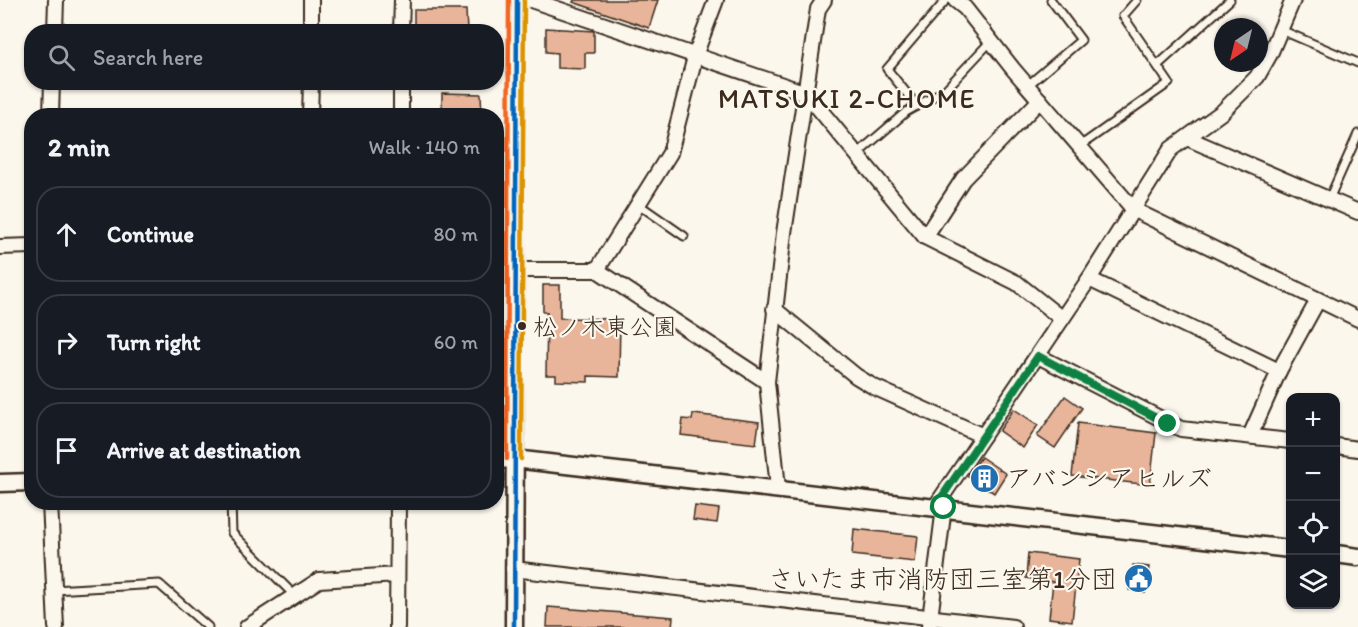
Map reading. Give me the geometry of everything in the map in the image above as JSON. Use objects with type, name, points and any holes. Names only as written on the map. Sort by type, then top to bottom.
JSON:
[{"type":"street","points":[[55,24],[56,0]]},
{"type":"street","points":[[311,0],[311,24]]},
{"type":"street","points":[[401,24],[402,0]]},
{"type":"street","points":[[514,627],[514,270],[518,0]]},
{"type":"street","points":[[531,0],[696,53],[806,93],[926,237],[1017,283],[1062,319]]},
{"type":"street","points":[[597,270],[670,153],[696,53],[716,0]]},
{"type":"street","points":[[778,488],[767,382],[774,309],[818,9],[824,0]]},
{"type":"street","points":[[930,622],[940,507],[983,436],[1089,279],[1171,149],[1221,112],[1257,77],[1281,30],[1293,0]]},
{"type":"street","points":[[963,3],[990,42],[1134,210],[1358,319]]},
{"type":"street","points":[[51,108],[52,90]]},
{"type":"street","points":[[310,108],[311,90]]},
{"type":"street","points":[[401,90],[401,108]]},
{"type":"street","points":[[926,237],[963,179],[1040,100]]},
{"type":"street","points":[[1187,138],[1358,212]]},
{"type":"street","points":[[504,195],[515,195]]},
{"type":"street","points":[[0,247],[24,246]]},
{"type":"street","points":[[514,270],[597,270],[767,382]]},
{"type":"street","points":[[1089,279],[1279,371]]},
{"type":"street","points":[[1250,436],[1279,371],[1318,300]]},
{"type":"street","points":[[774,309],[865,381],[983,436]]},
{"type":"street","points":[[1038,356],[1181,429],[1286,440]]},
{"type":"street","points":[[1340,447],[1358,449]]},
{"type":"street","points":[[504,460],[778,488],[1286,549]]},
{"type":"street","points":[[0,483],[24,482]]},
{"type":"street","points":[[50,510],[56,627]]},
{"type":"street","points":[[397,627],[398,510]]},
{"type":"street","points":[[1340,555],[1358,557]]},
{"type":"street","points":[[513,569],[930,622],[1013,627]]},
{"type":"street","points":[[254,625],[319,580],[397,575]]},
{"type":"lane","points":[[917,106],[887,69],[946,0]]},
{"type":"lane","points":[[1027,86],[1081,40],[1051,0]]},
{"type":"lane","points":[[1080,146],[1169,83],[1123,16],[1137,0]]},
{"type":"lane","points":[[1158,65],[1230,0]]},
{"type":"lane","points":[[1281,30],[1358,63]]},
{"type":"lane","points":[[856,154],[906,112],[945,90],[990,42]]},
{"type":"lane","points":[[1329,199],[1358,134]]},
{"type":"lane","points":[[638,204],[684,236]]},
{"type":"lane","points":[[231,510],[232,533],[295,596]]},
{"type":"lane","points":[[53,590],[159,584],[208,627]]},
{"type":"building","points":[[574,0],[658,0],[649,28],[573,2]]},
{"type":"building","points":[[414,10],[466,10],[467,24],[414,24]]},
{"type":"building","points":[[546,28],[594,31],[594,53],[585,53],[585,69],[557,68],[557,53],[546,52]]},
{"type":"building","points":[[442,93],[481,94],[482,108],[442,108]]},
{"type":"building","points":[[543,285],[560,285],[560,318],[620,319],[619,377],[588,376],[588,382],[556,381],[556,375],[546,375],[547,312],[543,312]]},
{"type":"building","points":[[1065,396],[1082,408],[1055,448],[1037,436]]},
{"type":"building","points":[[1014,409],[1038,425],[1023,448],[999,431]]},
{"type":"building","points":[[693,414],[759,422],[756,444],[681,435],[683,419],[692,420]]},
{"type":"building","points":[[1078,423],[1156,433],[1150,485],[1072,476]]},
{"type":"building","name":"アバンシアヒルズ","points":[[981,457],[1006,474],[994,493],[968,476]]},
{"type":"building","points":[[695,506],[719,509],[717,523],[693,520]]},
{"type":"building","points":[[854,529],[918,536],[915,562],[852,555]]},
{"type":"building","points":[[1028,553],[1079,559],[1072,621],[1049,618],[1053,582],[1026,578]]},
{"type":"building","points":[[1133,565],[1149,567],[1145,593],[1129,590]]},
{"type":"building","points":[[548,607],[673,617],[672,627],[547,627]]},
{"type":"transit line","points":[[507,459],[509,0]]},
{"type":"transit line","points":[[514,627],[517,0]]},
{"type":"transit line","points":[[521,459],[524,0]]},
{"type":"place","name":"松ノ木東公園","points":[[522,326]]},
{"type":"place","name":"アバンシアヒルズ","points":[[985,478]]},
{"type":"place","name":"さいたま市消防団三室第1分団","points":[[1138,579]]},
{"type":"district","name":"MATSUKI 2-CHOME","points":[[847,98]]},
{"type":"route","points":[[944,507],[935,507],[1038,356],[1168,424]]}]
